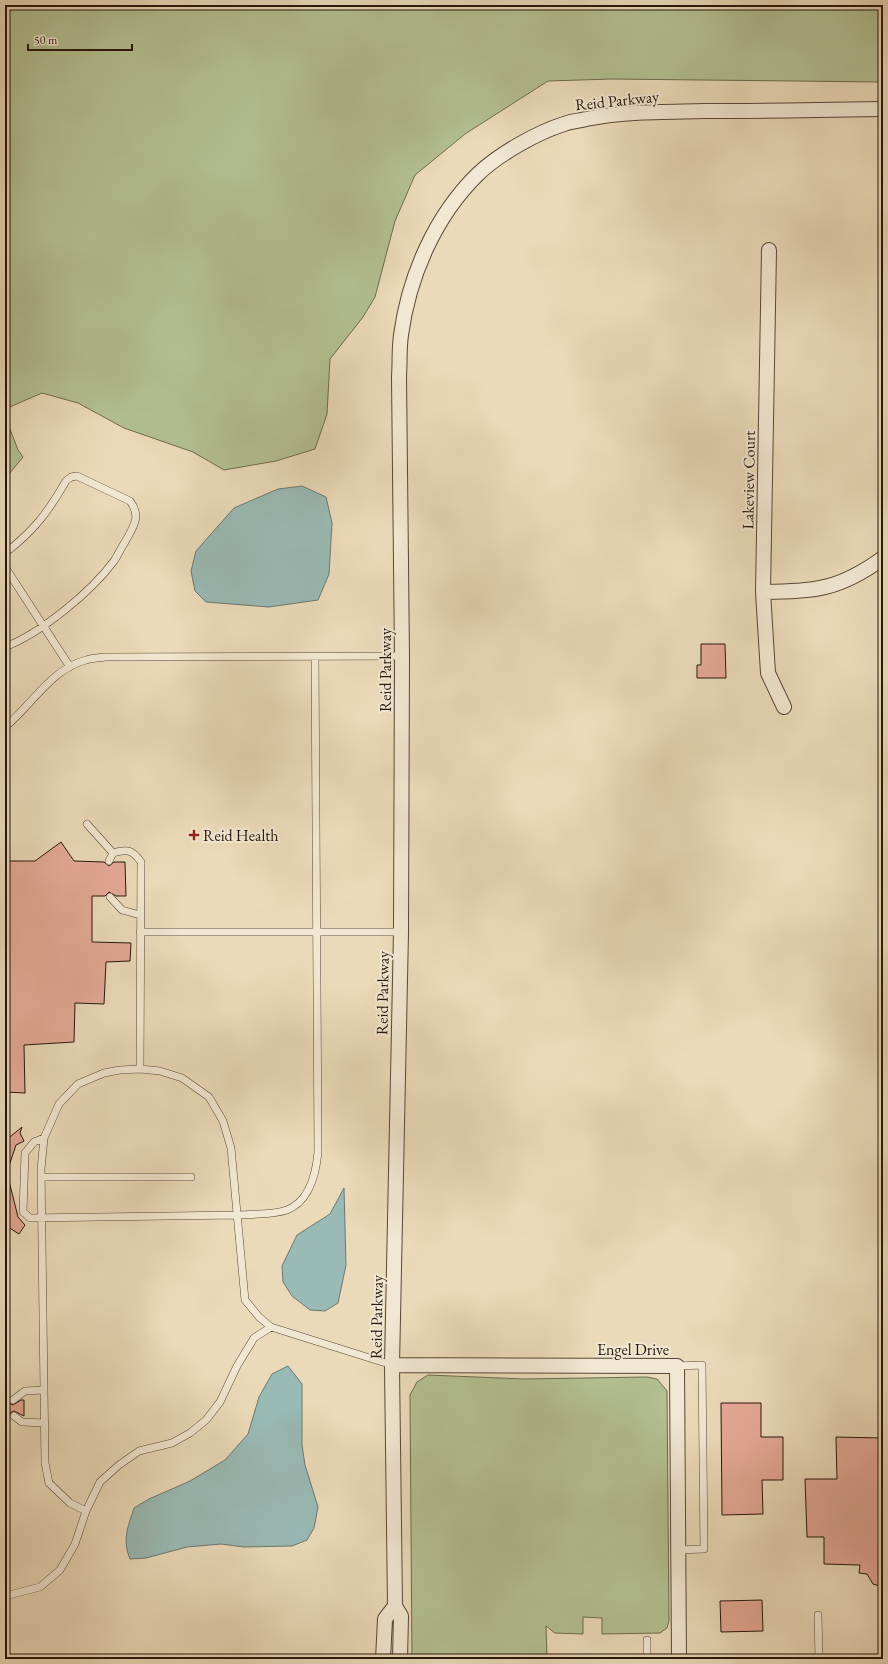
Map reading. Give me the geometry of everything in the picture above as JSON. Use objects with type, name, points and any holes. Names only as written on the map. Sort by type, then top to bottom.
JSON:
[{"type":"street","name":"Reid Parkway","points":[[400,1659],[401,1616],[395,1606],[392,1365],[401,932],[402,656],[400,377],[401,336],[409,296],[420,264],[438,226],[456,200],[478,174],[503,155],[534,137],[564,124],[601,116],[647,112],[883,109]]},
{"type":"street","name":"Lakeview Court","points":[[768,250],[763,592],[768,673],[784,707]]},
{"type":"street","points":[[763,592],[807,591],[827,587],[848,580],[865,571],[883,558]]},
{"type":"street","name":"Engel Drive","points":[[392,1365],[677,1366],[679,1659]]},
{"type":"street","points":[[382,1659],[385,1619],[395,1606]]},
{"type":"lane","points":[[5,553],[24,539],[45,515],[66,481],[71,477],[77,476],[130,501],[135,508],[137,517],[135,525],[114,561],[81,597],[43,626],[5,647]]},
{"type":"lane","points":[[5,567],[70,666]]},
{"type":"lane","points":[[5,727],[54,677],[70,666],[86,660],[105,657],[402,656]]},
{"type":"lane","points":[[44,1138],[34,1142],[25,1153],[23,1212],[30,1218],[237,1215],[288,1209],[301,1200],[311,1186],[316,1170],[318,1152],[315,657]]},
{"type":"lane","points":[[87,824],[113,853]]},
{"type":"lane","points":[[109,861],[113,853],[124,849],[135,853],[141,862],[140,1069]]},
{"type":"lane","points":[[110,897],[122,910],[140,915]]},
{"type":"lane","points":[[140,932],[401,932]]},
{"type":"lane","points":[[86,1511],[70,1503],[49,1482],[45,1463],[42,1217],[44,1138],[59,1104],[78,1084],[104,1074],[120,1070],[140,1069],[160,1071],[182,1078],[209,1097],[223,1120],[231,1148],[245,1300],[259,1317],[271,1327],[392,1365]]},
{"type":"lane","points":[[42,1177],[191,1177]]},
{"type":"lane","points":[[5,1596],[40,1586],[60,1570],[76,1544],[86,1511],[100,1482],[119,1465],[140,1451],[172,1443],[190,1433],[206,1420],[220,1402],[237,1366],[254,1338],[271,1327]]},
{"type":"lane","points":[[677,1366],[702,1366],[704,1549],[679,1550]]},
{"type":"lane","points":[[13,1400],[25,1391],[44,1390]]},
{"type":"lane","points":[[14,1416],[22,1422],[45,1423]]},
{"type":"lane","points":[[818,1615],[819,1659]]},
{"type":"lane","points":[[647,1640],[647,1659]]},
{"type":"green space","points":[[5,5],[883,5],[883,82],[612,79],[548,81],[465,134],[415,175],[395,221],[375,297],[363,317],[330,359],[327,414],[315,449],[276,461],[224,470],[193,452],[124,428],[78,403],[42,393],[5,409]]},
{"type":"green space","points":[[5,416],[18,450],[23,457],[5,479]]},
{"type":"green space","points":[[428,1375],[524,1379],[647,1377],[657,1379],[667,1391],[669,1621],[667,1628],[660,1633],[602,1634],[602,1618],[583,1617],[583,1634],[555,1633],[546,1626],[547,1659],[412,1659],[410,1395],[417,1382]]},
{"type":"water","points":[[302,486],[326,497],[332,523],[329,574],[318,600],[269,607],[206,602],[195,591],[191,571],[196,551],[234,508],[278,489]]},
{"type":"water","points":[[344,1188],[346,1265],[338,1303],[325,1311],[310,1310],[292,1296],[283,1282],[282,1266],[297,1235],[330,1214]]},
{"type":"water","points":[[288,1366],[302,1384],[302,1445],[305,1465],[318,1507],[314,1528],[307,1540],[292,1546],[244,1547],[221,1544],[187,1547],[146,1558],[130,1559],[126,1539],[134,1508],[149,1499],[190,1481],[225,1460],[248,1434],[259,1397],[272,1374]]},
{"type":"building","points":[[701,644],[725,644],[726,678],[697,678],[697,665],[701,665]]},
{"type":"building","points":[[61,842],[74,861],[104,862],[109,866],[114,862],[125,862],[126,896],[116,896],[109,892],[105,896],[92,896],[92,942],[131,943],[130,961],[106,962],[104,1004],[75,1003],[74,1042],[24,1045],[25,1093],[5,1092],[5,861],[35,861]]},
{"type":"building","points":[[22,1127],[20,1133],[24,1141],[16,1145],[7,1172],[5,1172],[5,1141]]},
{"type":"building","points":[[5,1181],[9,1181],[18,1217],[25,1225],[19,1234],[8,1227],[5,1220]]},
{"type":"building","points":[[21,1400],[24,1400],[24,1416],[14,1411],[10,1413],[9,1416],[5,1416],[5,1401],[8,1401],[13,1405]]},
{"type":"building","points":[[721,1403],[761,1403],[761,1437],[783,1437],[783,1480],[762,1480],[763,1514],[722,1515]]},
{"type":"building","points":[[836,1437],[883,1438],[883,1587],[873,1584],[867,1574],[859,1573],[860,1565],[824,1564],[824,1537],[807,1537],[805,1479],[837,1479]]},
{"type":"building","points":[[762,1600],[763,1631],[721,1632],[720,1601]]},
{"type":"place","name":"Reid Health","points":[[194,835]]}]
